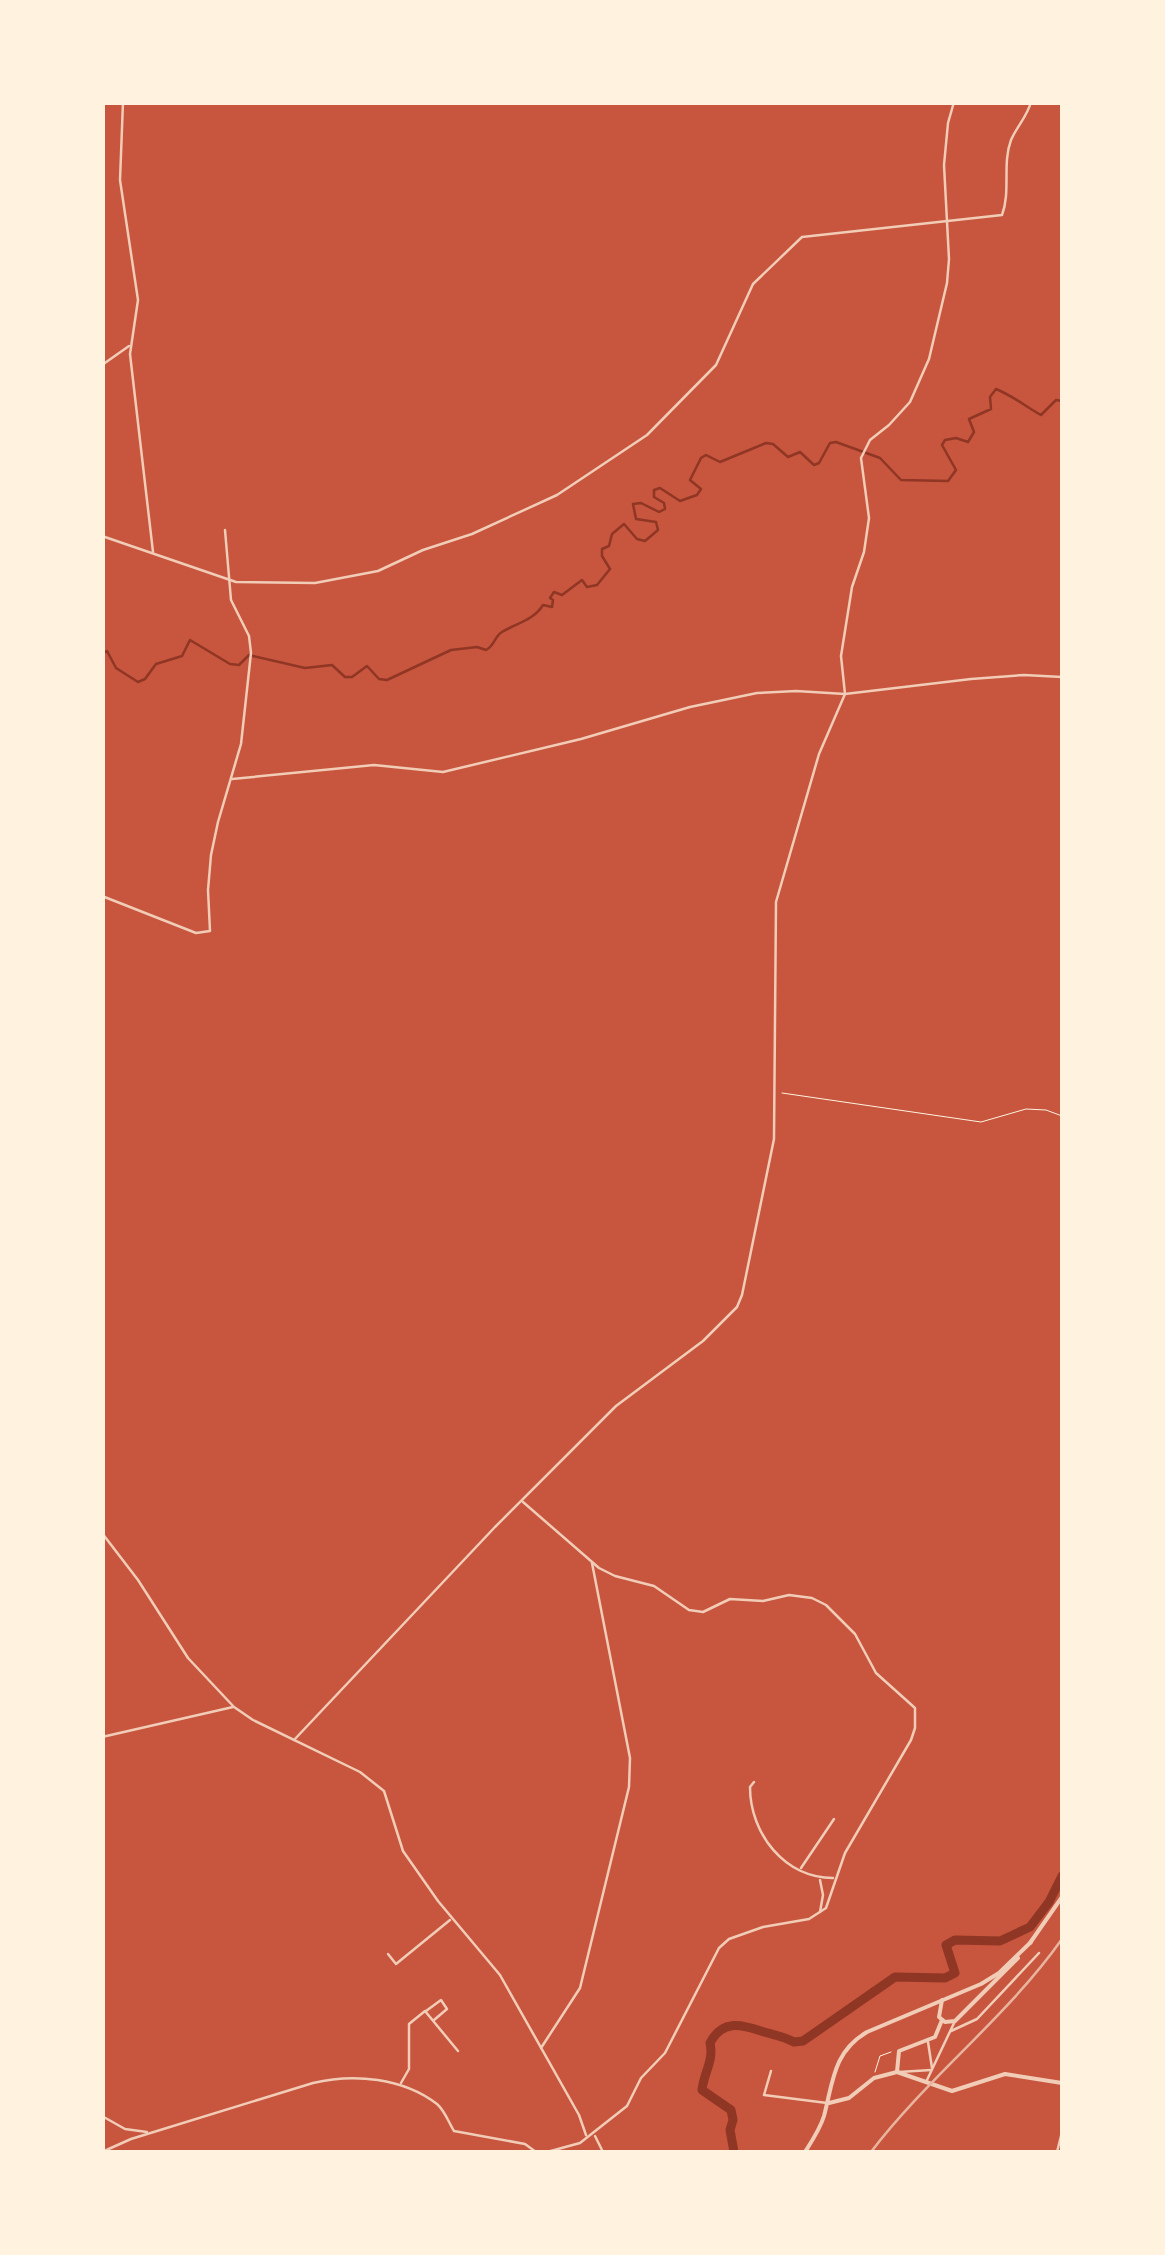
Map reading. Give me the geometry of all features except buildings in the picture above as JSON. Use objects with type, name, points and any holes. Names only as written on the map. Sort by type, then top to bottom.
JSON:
[{"type":"street","points":[[116,102],[123,104],[120,180],[138,300],[129,346],[154,553]]},
{"type":"street","points":[[294,1740],[616,1406],[704,1341],[736,1307],[746,1280],[772,1162],[776,902],[810,797],[819,754],[845,694],[841,656],[869,518],[861,458],[870,440],[910,402],[929,359],[947,283],[944,165],[954,102]]},
{"type":"street","points":[[102,536],[227,580],[295,584],[378,571],[558,495],[647,434],[716,366],[752,284],[802,237],[1002,215],[1008,201],[1011,140],[1031,102]]},
{"type":"street","points":[[102,365],[129,346]]},
{"type":"street","points":[[102,896],[207,934],[214,837],[244,732],[251,655],[251,642],[231,600],[224,530]]},
{"type":"street","points":[[232,778],[374,765],[443,772],[729,698],[796,691],[845,694],[971,678],[1062,678]]},
{"type":"street","points":[[522,1501],[608,1573],[654,1586],[695,1612],[730,1599],[763,1601],[798,1595],[812,1598],[844,1621],[876,1673],[911,1703],[916,1716],[911,1740],[850,1844],[835,1878],[831,1899],[820,1913],[803,1921],[762,1927],[728,1939],[719,1948],[665,2053],[641,2078],[627,2106],[586,2137],[575,2152]]},
{"type":"street","points":[[102,1533],[138,1580],[188,1658],[234,1707],[360,1772],[384,1792],[403,1851],[500,1975],[579,2115],[586,2137]]},
{"type":"street","points":[[541,2048],[580,1988],[629,1787],[630,1758],[592,1562]]},
{"type":"street","points":[[102,1738],[234,1707]]},
{"type":"street","points":[[754,1782],[750,1800],[757,1827],[778,1856],[820,1879],[835,1878]]},
{"type":"street","points":[[800,1870],[834,1819]]},
{"type":"street","points":[[820,1879],[824,1894],[820,1913]]},
{"type":"street","points":[[926,2082],[955,2021],[1031,1942],[1062,1896]]},
{"type":"street","points":[[388,1954],[396,1964],[452,1918]]},
{"type":"street","points":[[805,2152],[821,2123],[836,2065],[850,2043],[999,1973],[1031,1942]]},
{"type":"street","points":[[952,2031],[977,2020],[1039,1954]]},
{"type":"street","points":[[977,1985],[982,1991],[980,1999]]},
{"type":"street","points":[[400,2084],[408,2069],[409,2024],[441,2000],[447,2008],[434,2020]]},
{"type":"street","points":[[897,2072],[899,2052],[938,2034],[942,2000]]},
{"type":"street","points":[[917,2010],[955,2021]]},
{"type":"street","points":[[424,2012],[458,2052]]},
{"type":"street","points":[[928,2040],[933,2070]]},
{"type":"street","points":[[771,2070],[764,2095],[826,2102],[854,2096],[874,2078],[933,2070]]},
{"type":"street","points":[[897,2072],[952,2091],[996,2075],[1017,2074],[1062,2083]]},
{"type":"street","points":[[102,2152],[154,2132],[326,2080],[400,2084],[436,2104],[454,2132],[526,2144],[536,2152]]},
{"type":"street","points":[[102,2116],[125,2129],[154,2132]]},
{"type":"street","points":[[1056,2152],[1062,2132]]},
{"type":"street","points":[[594,2134],[603,2152]]},
{"type":"street","points":[[547,2152],[580,2143]]},
{"type":"path","points":[[776,1092],[981,1122],[1026,1109],[1062,1116]]},
{"type":"path","points":[[874,2078],[881,2054],[899,2052]]},
{"type":"waterway","points":[[102,654],[107,651],[116,668],[138,682],[156,664],[182,656],[190,640],[230,664],[239,665],[249,655],[305,668],[332,665],[345,677],[352,677],[367,666],[379,679],[387,680],[451,650],[486,650],[499,634],[530,618],[543,605],[552,607],[550,598],[554,592],[562,595],[582,580],[587,587],[597,585],[610,569],[602,549],[609,546],[612,534],[624,524],[637,539],[645,541],[658,530],[656,522],[636,519],[633,504],[641,503],[659,512],[665,509],[664,503],[654,497],[654,490],[660,488],[680,501],[697,495],[701,489],[690,480],[706,455],[720,462],[766,443],[788,457],[800,452],[814,465],[830,443],[836,442],[880,458],[901,480],[948,481],[956,470],[942,445],[945,440],[956,438],[968,442],[974,432],[969,419],[991,409],[990,397],[996,389],[1041,415],[1056,400],[1062,401]]},
{"type":"waterway","points":[[734,2152],[731,2110],[702,2090],[710,2043],[720,2030],[739,2026],[794,2042],[803,2041],[895,1977],[945,1978],[955,1973],[946,1945],[955,1940],[1000,1941],[1030,1927],[1062,1876]]},
{"type":"railway","points":[[871,2152],[1017,1994],[1062,1939]]}]
